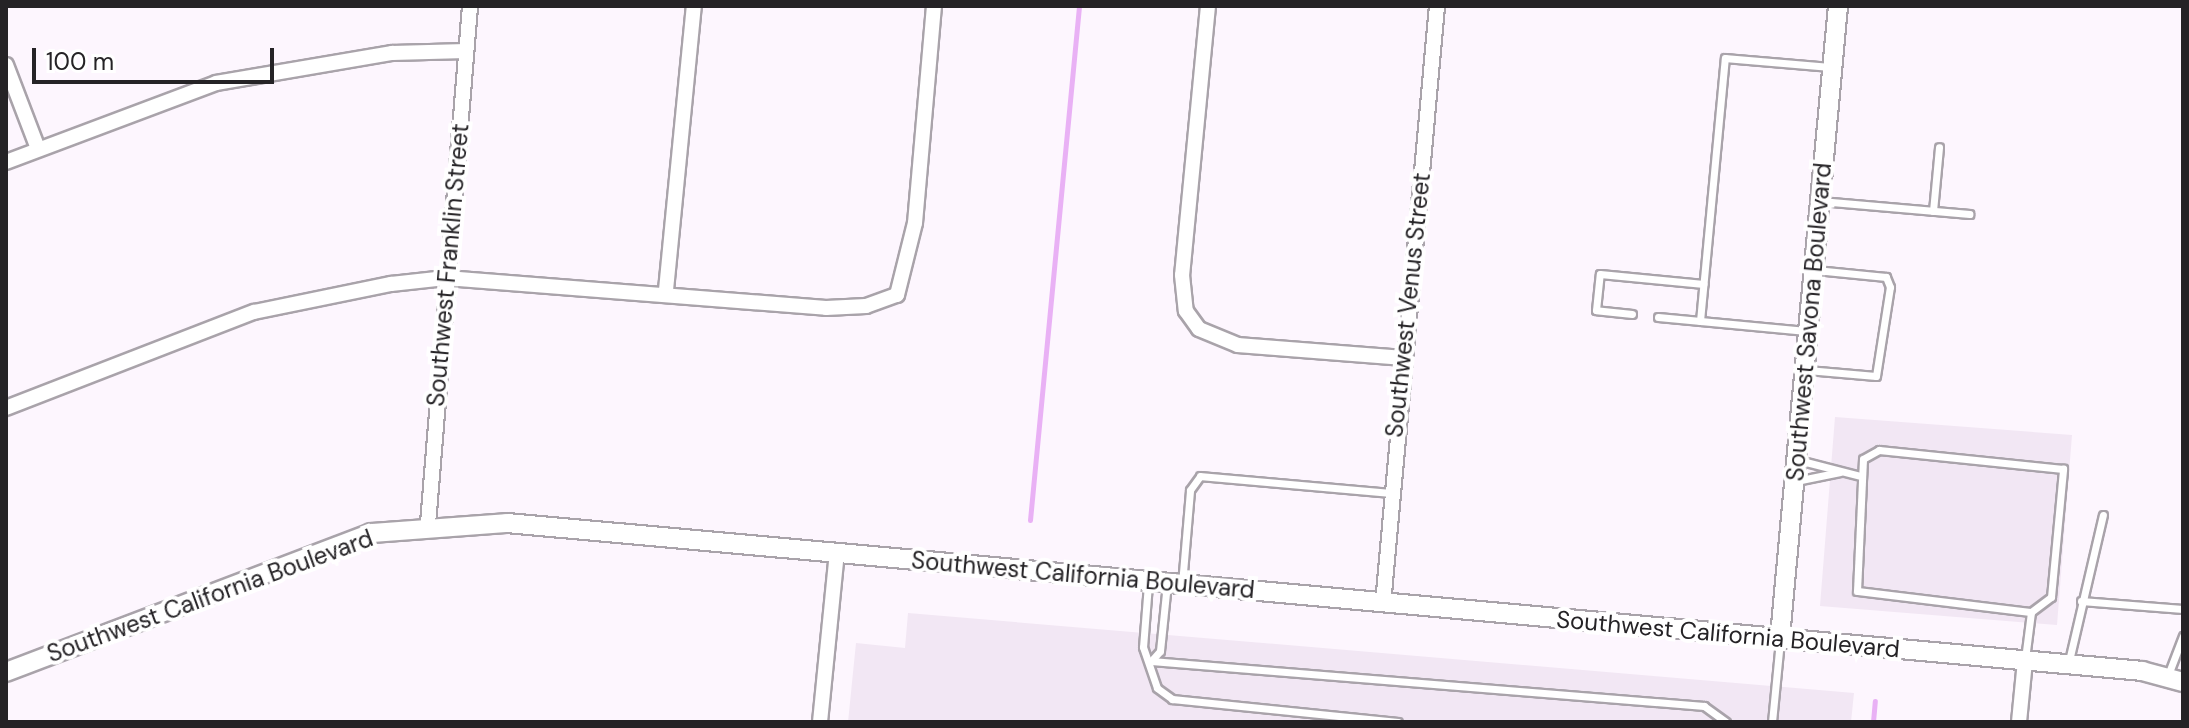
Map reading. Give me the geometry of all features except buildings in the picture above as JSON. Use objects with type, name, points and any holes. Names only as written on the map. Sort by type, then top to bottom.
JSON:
[{"type":"street","name":"Southwest Franklin Street","points":[[428,524],[470,6]]},
{"type":"street","points":[[666,290],[694,6]]},
{"type":"street","points":[[6,408],[254,312],[446,278],[666,290],[826,308],[866,306],[897,295],[915,223],[934,6]]},
{"type":"street","points":[[1208,6],[1182,275],[1186,311],[1199,329],[1238,345],[1403,358]]},
{"type":"street","name":"Southwest Venus Street","points":[[1383,604],[1390,493],[1437,6]]},
{"type":"street","name":"Southwest Savona Boulevard","points":[[1780,637],[1838,6]]},
{"type":"street","points":[[6,162],[216,83],[345,59],[466,51]]},
{"type":"street","points":[[6,65],[38,149]]},
{"type":"street","name":"Southwest California Boulevard","points":[[6,672],[371,533],[428,524],[507,523],[1383,604],[1780,637],[2068,665],[2175,680]]},
{"type":"street","points":[[820,722],[837,552]]},
{"type":"street","points":[[2019,722],[2025,661]]},
{"type":"lane","points":[[1700,321],[1725,58],[1832,67]]},
{"type":"lane","points":[[1933,211],[1939,147]]},
{"type":"lane","points":[[1820,201],[1969,214]]},
{"type":"lane","points":[[1805,370],[1876,376],[1890,287],[1886,277],[1814,270]]},
{"type":"lane","points":[[1632,314],[1596,310],[1600,274],[1704,284]]},
{"type":"lane","points":[[1658,317],[1808,332]]},
{"type":"lane","points":[[1879,450],[2063,469],[2051,597],[2031,612],[1857,591],[1863,459],[1879,450]]},
{"type":"lane","points":[[1796,460],[1861,476]]},
{"type":"lane","points":[[1794,481],[1840,472]]},
{"type":"lane","points":[[1390,493],[1200,476],[1190,490],[1166,583],[1143,647],[1151,661],[1157,688],[1184,702],[1398,722]]},
{"type":"lane","points":[[2068,665],[2103,515]]},
{"type":"lane","points":[[1151,661],[1160,651],[1166,583]]},
{"type":"lane","points":[[2081,601],[2183,609]]},
{"type":"lane","points":[[2025,661],[2031,612]]},
{"type":"lane","points":[[2175,680],[2183,636]]},
{"type":"lane","points":[[1772,722],[1780,637]]},
{"type":"lane","points":[[1151,661],[1704,706],[1726,722]]},
{"type":"shaded area","points":[[1835,417],[2072,435],[2057,625],[1820,606]]},
{"type":"shaded area","points":[[908,613],[1854,693],[1851,722],[848,722],[856,643],[905,648]]},
{"type":"waterway","points":[[1030,520],[1079,6]]},
{"type":"waterway","points":[[1873,722],[1875,701]]}]
